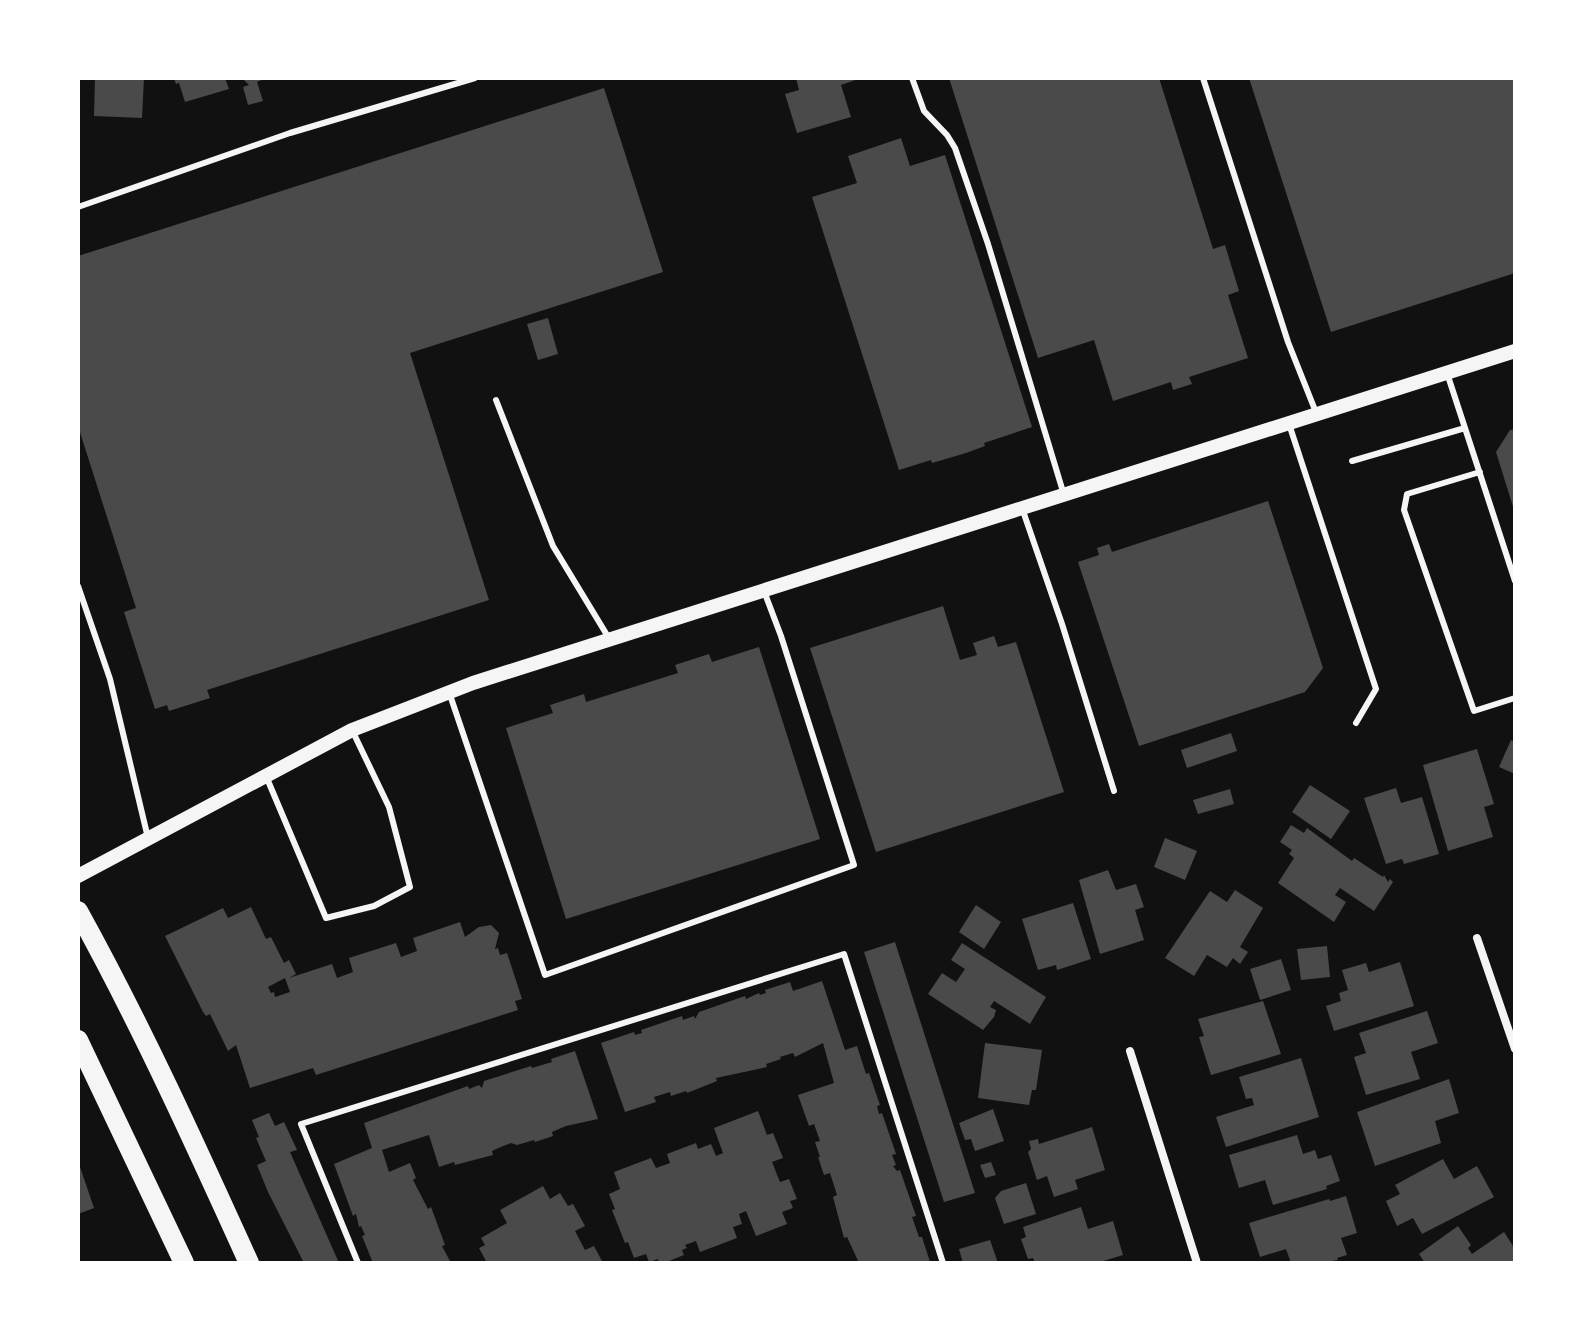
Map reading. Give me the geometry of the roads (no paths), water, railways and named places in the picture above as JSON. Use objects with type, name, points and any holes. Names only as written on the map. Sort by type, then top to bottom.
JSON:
[{"type":"main road","points":[[78,911],[163,1075],[249,1263]]},
{"type":"main road","points":[[78,1040],[184,1263]]},
{"type":"street","points":[[78,876],[352,730],[449,693],[1515,351]]},
{"type":"street","points":[[1477,938],[1515,1049]]},
{"type":"street","points":[[1130,1051],[1197,1263]]},
{"type":"lane","points":[[78,207],[290,133],[475,78]]},
{"type":"lane","points":[[912,78],[924,111],[955,148],[988,244],[1064,495]]},
{"type":"lane","points":[[1203,78],[1288,342],[1317,415]]},
{"type":"lane","points":[[1447,373],[1515,581]]},
{"type":"lane","points":[[496,400],[553,546],[610,640]]},
{"type":"lane","points":[[1289,424],[1376,689],[1356,723]]},
{"type":"lane","points":[[1352,461],[1465,428]]},
{"type":"lane","points":[[1480,472],[1407,494],[1404,510],[1474,711],[1515,698]]},
{"type":"lane","points":[[1022,508],[1114,791]]},
{"type":"lane","points":[[78,586],[110,679],[148,838]]},
{"type":"lane","points":[[449,693],[545,975],[854,865],[764,591]]},
{"type":"lane","points":[[266,776],[326,918],[374,906],[410,887],[389,807],[352,730]]},
{"type":"lane","points":[[358,1263],[301,1124],[844,954],[943,1263]]}]
